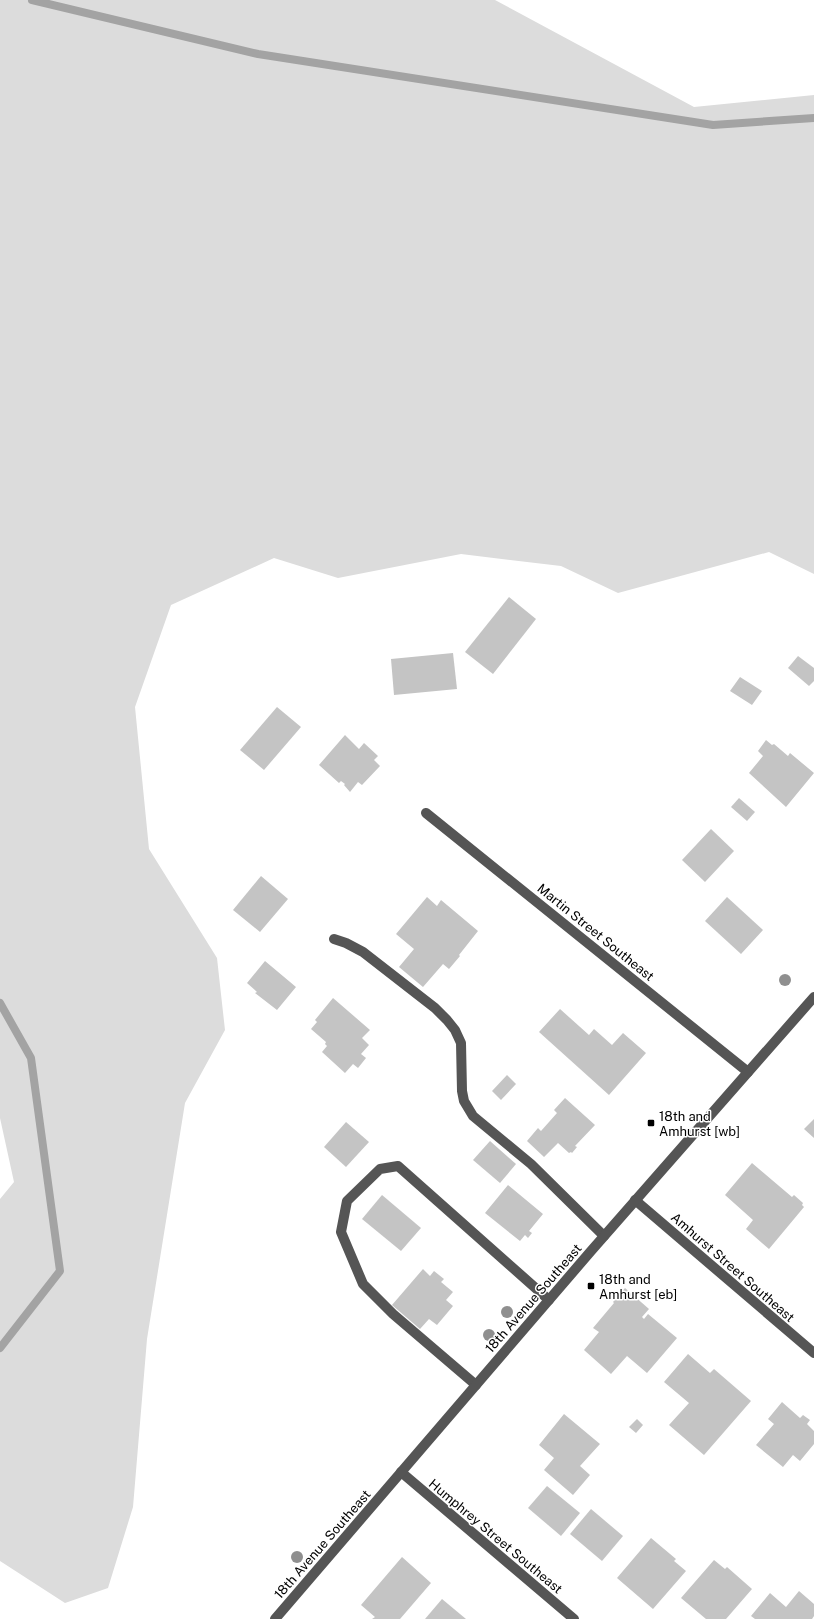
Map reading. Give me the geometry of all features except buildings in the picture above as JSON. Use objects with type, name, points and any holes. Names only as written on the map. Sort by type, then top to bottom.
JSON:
[{"type":"street","name":"Martin Street Southeast","points":[[426,813],[748,1072]]},
{"type":"street","points":[[334,939],[346,943],[363,952],[435,1008],[447,1020],[455,1030],[461,1043],[462,1091],[464,1102],[473,1116],[531,1164],[604,1236]]},
{"type":"street","name":"18th Avenue Southeast","points":[[275,1619],[604,1236],[814,998]]},
{"type":"street","points":[[476,1385],[393,1314],[363,1284],[341,1232],[347,1202],[380,1169],[398,1166],[549,1300]]},
{"type":"street","name":"Amhurst Street Southeast","points":[[636,1200],[814,1353]]},
{"type":"street","name":"Humphrey Street Southeast","points":[[401,1472],[574,1619]]},
{"type":"shaded area","points":[[0,0],[495,0],[694,107],[814,95],[814,574],[769,552],[618,593],[561,566],[461,554],[338,578],[274,558],[171,605],[135,707],[149,849],[217,958],[225,1030],[185,1103],[147,1339],[133,1507],[108,1588],[65,1603],[0,1561],[0,1199],[14,1182],[0,1118]]},
{"type":"waterway","points":[[32,0],[258,54],[713,125],[814,118]]},
{"type":"waterway","points":[[0,1003],[31,1058],[60,1271],[0,1348]]},
{"type":"place","name":"18th and Amhurst [wb]","points":[[651,1123]]},
{"type":"place","name":"18th and Amhurst [eb]","points":[[591,1286]]}]
